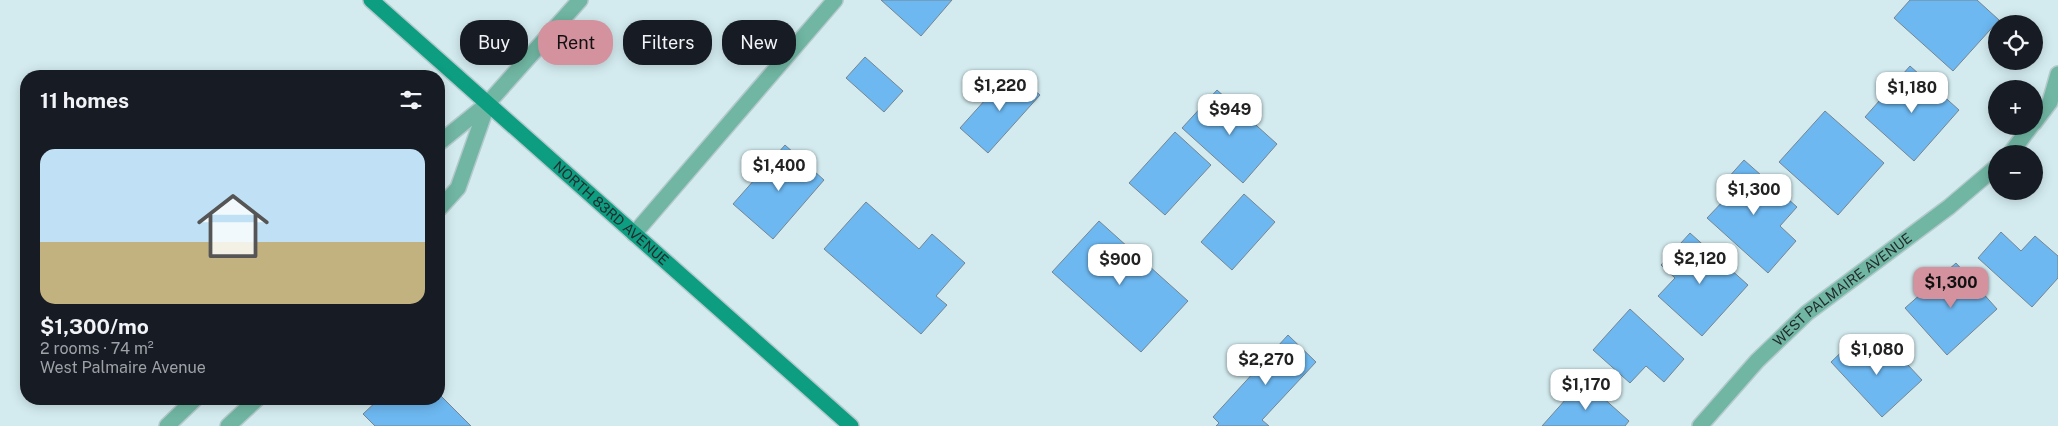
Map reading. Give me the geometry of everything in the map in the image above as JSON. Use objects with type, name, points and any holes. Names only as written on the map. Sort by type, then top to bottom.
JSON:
[{"type":"main road","name":"NORTH 83RD AVENUE","points":[[371,0],[852,426]]},
{"type":"street","points":[[445,138],[488,103],[580,0]]},
{"type":"street","points":[[634,234],[835,0]]},
{"type":"street","points":[[2043,111],[2050,102],[2058,74]]},
{"type":"street","points":[[445,202],[458,188],[488,103]]},
{"type":"street","name":"WEST PALMAIRE AVENUE","points":[[1700,426],[1757,360],[1807,312],[1949,207],[1988,174]]},
{"type":"street","points":[[168,426],[189,405]]},
{"type":"street","points":[[228,426],[251,405]]},
{"type":"building","points":[[881,0],[952,0],[921,36]]},
{"type":"building","points":[[1910,0],[1977,0],[1994,15],[1988,15],[1988,32],[1953,71],[1894,18]]},
{"type":"building","points":[[865,57],[903,91],[884,112],[846,78]]},
{"type":"building","points":[[1910,66],[1959,110],[1914,161],[1865,117]]},
{"type":"building","points":[[1012,70],[1040,95],[988,153],[960,128]]},
{"type":"building","points":[[1217,90],[1277,144],[1243,183],[1182,128]]},
{"type":"building","points":[[1825,111],[1884,163],[1838,215],[1779,162]]},
{"type":"building","points":[[1175,132],[1211,165],[1165,215],[1129,183]]},
{"type":"building","points":[[785,145],[824,180],[773,239],[733,204]]},
{"type":"building","points":[[1744,160],[1797,207],[1780,226],[1796,241],[1768,273],[1707,218],[1727,197],[1718,189]]},
{"type":"building","points":[[1244,194],[1275,222],[1232,270],[1201,242]]},
{"type":"building","points":[[866,202],[919,249],[932,234],[965,263],[936,296],[947,305],[921,334],[824,249]]},
{"type":"building","points":[[1099,221],[1188,301],[1141,352],[1052,272]]},
{"type":"building","points":[[2001,232],[2021,251],[2035,236],[2058,256],[2058,278],[2032,307],[1978,258]]},
{"type":"building","points":[[1690,233],[1748,285],[1702,336],[1658,296],[1675,278],[1661,265]]},
{"type":"building","points":[[1956,263],[1997,309],[1947,355],[1905,308]]},
{"type":"building","points":[[1630,309],[1684,359],[1664,382],[1646,366],[1630,383],[1593,350]]},
{"type":"building","points":[[1288,335],[1316,362],[1262,420],[1269,426],[1216,426],[1219,423],[1213,417]]},
{"type":"building","points":[[1853,341],[1872,362],[1890,346],[1922,380],[1882,417],[1831,362]]},
{"type":"building","points":[[1583,380],[1629,421],[1625,426],[1542,426]]},
{"type":"building","points":[[445,400],[471,426],[375,426],[363,414],[373,405],[445,405]]}]
